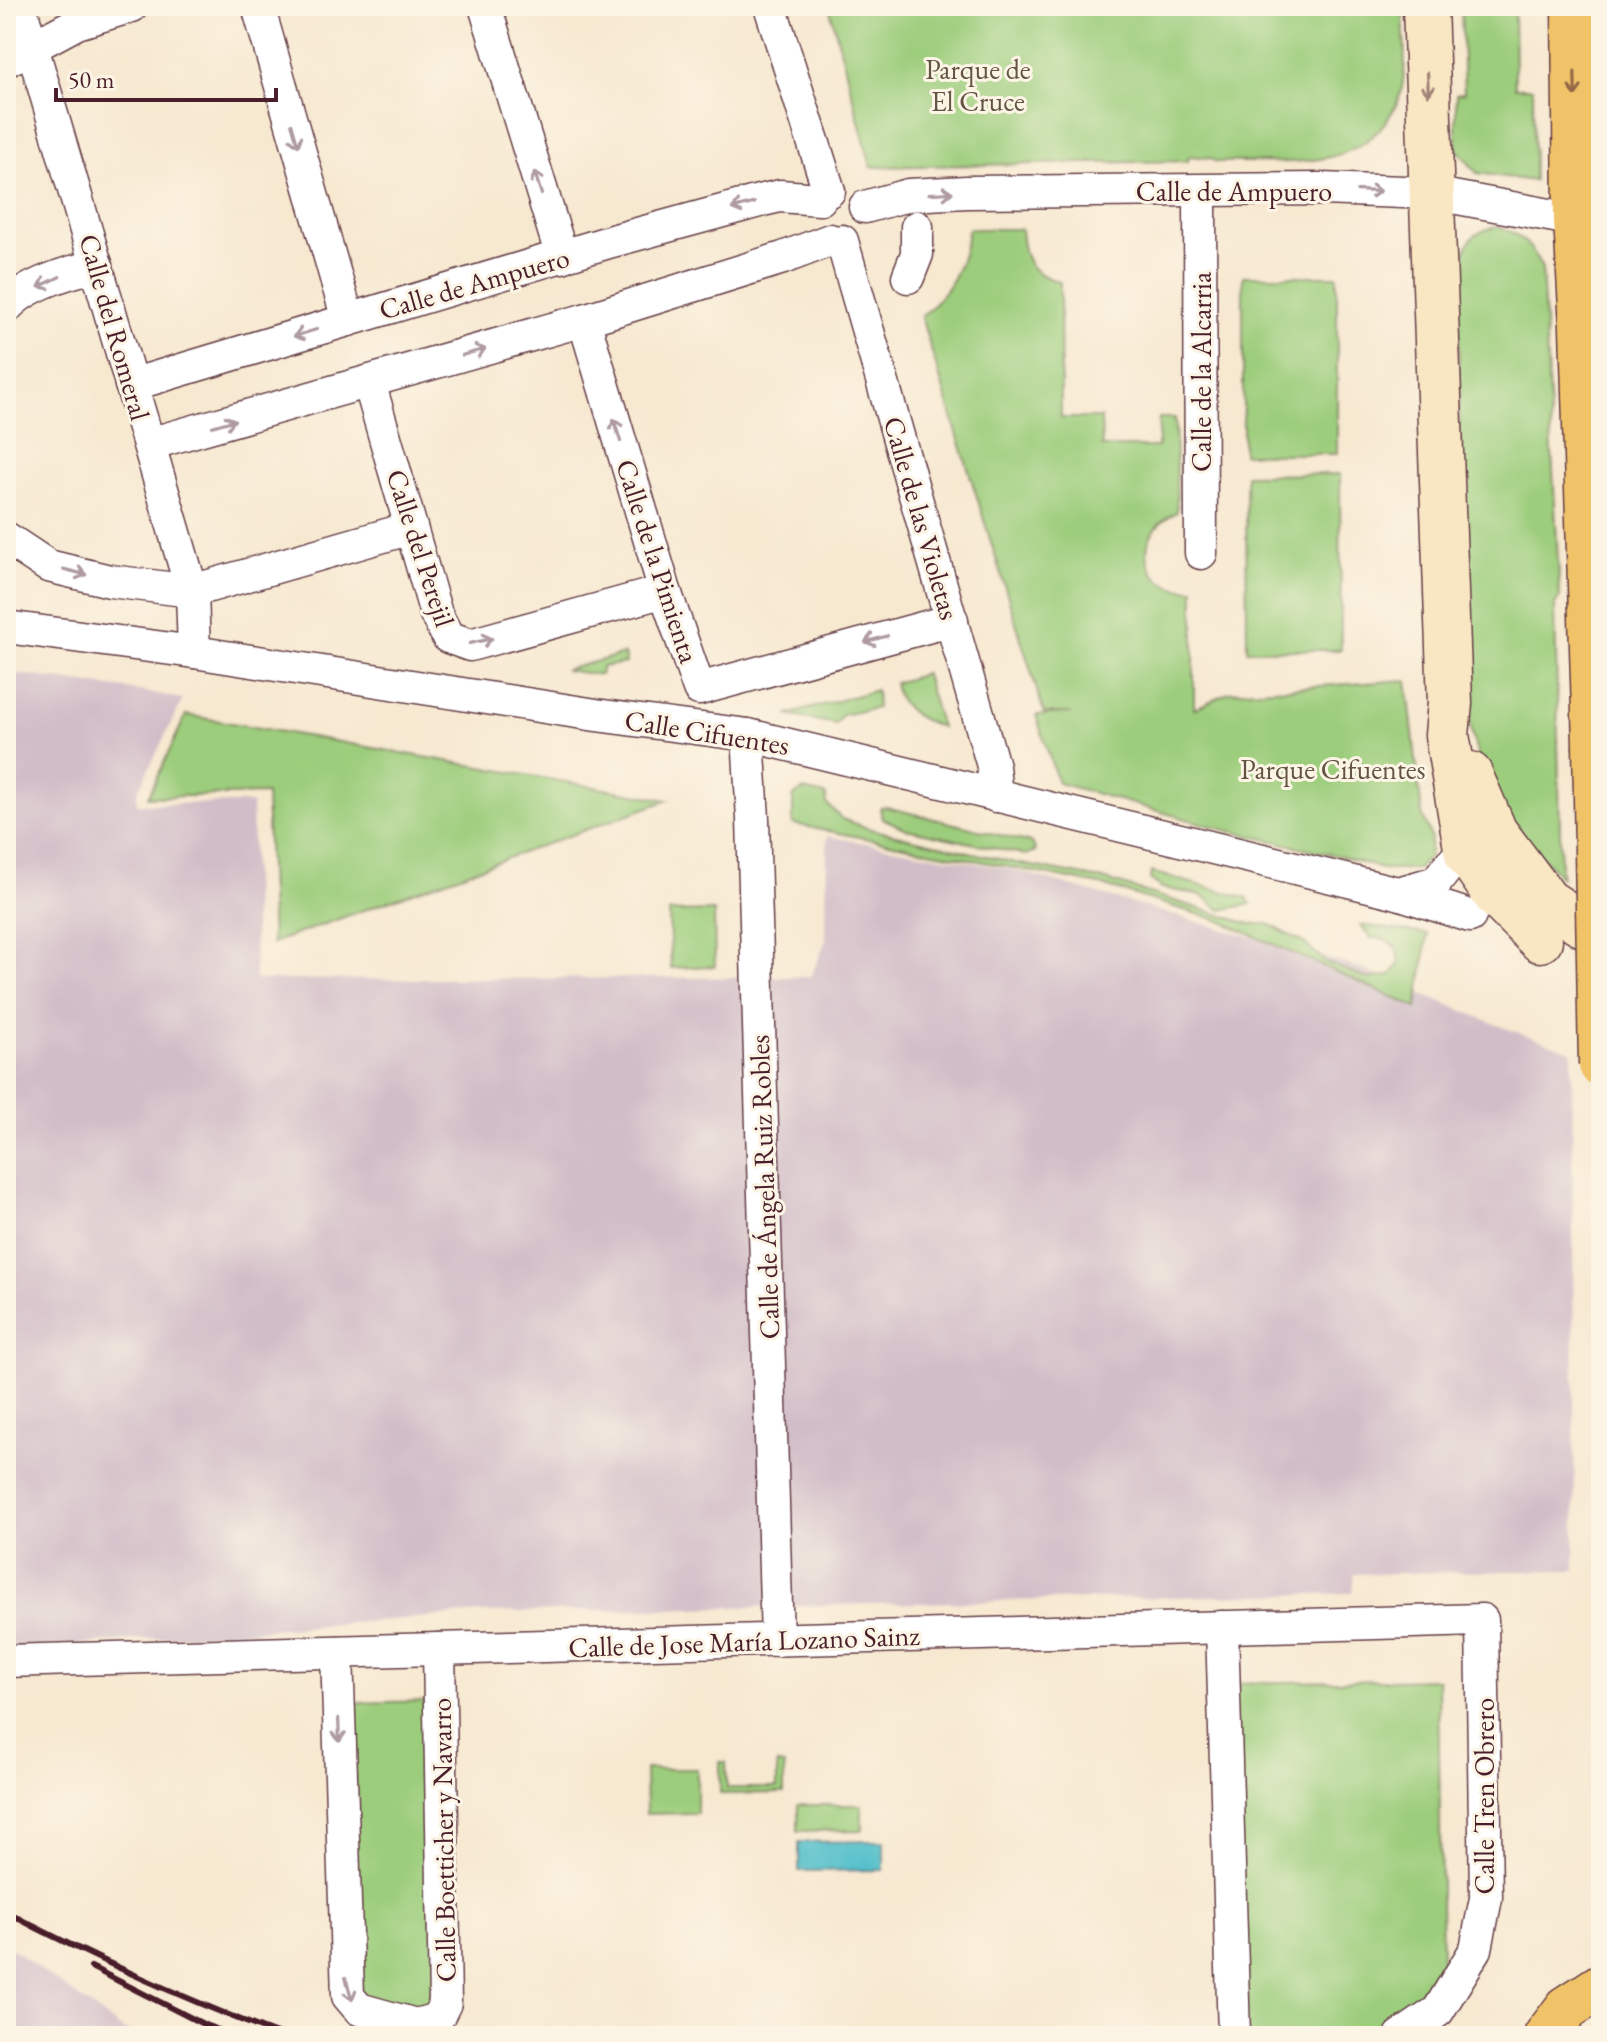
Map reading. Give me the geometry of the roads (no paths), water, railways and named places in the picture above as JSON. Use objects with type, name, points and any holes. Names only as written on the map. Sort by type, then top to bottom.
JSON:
[{"type":"main road","points":[[1574,6],[1589,216],[1601,1065]]},
{"type":"main road","points":[[1546,2036],[1567,2008],[1601,1986]]},
{"type":"street","name":"Calle del Romeral","points":[[20,6],[19,54],[97,266],[192,591],[194,652]]},
{"type":"street","points":[[19,54],[77,23],[132,6]]},
{"type":"street","points":[[258,6],[348,320]]},
{"type":"street","points":[[485,6],[562,257]]},
{"type":"street","points":[[770,6],[824,195]]},
{"type":"street","points":[[1425,6],[1450,703],[1474,787],[1495,832],[1488,878],[1540,940],[1565,952],[1601,963]]},
{"type":"street","name":"Calle de Ampuero","points":[[865,207],[908,195],[967,192],[1321,189],[1431,193],[1589,216]]},
{"type":"street","points":[[149,444],[584,320],[836,240],[850,240],[862,229],[867,215],[861,199],[847,190],[824,195],[815,206],[815,222],[823,235],[836,240]]},
{"type":"street","name":"Calle de la Alcarria","points":[[1200,191],[1201,553]]},
{"type":"street","name":"Calle de Ampuero","points":[[131,385],[780,196],[824,195]]},
{"type":"street","points":[[908,277],[917,254],[917,227]]},
{"type":"street","name":"Calle de las Violetas","points":[[836,240],[952,620],[993,766],[996,796]]},
{"type":"street","points":[[6,308],[13,299],[71,271],[97,266]]},
{"type":"street","name":"Calle de la Pimienta","points":[[584,320],[665,591],[699,689],[952,620]]},
{"type":"street","name":"Calle del Perejil","points":[[369,382],[436,614],[448,637],[470,645],[665,591]]},
{"type":"street","points":[[6,538],[48,566],[110,581],[192,591],[411,528]]},
{"type":"street","name":"Calle Cifuentes","points":[[6,627],[748,735],[1398,893],[1488,878]]},
{"type":"street","name":"Calle de Ángela Ruiz Robles","points":[[748,735],[777,1640]]},
{"type":"street","points":[[1398,893],[1436,882],[1451,863],[1547,901],[1601,936]]},
{"type":"street","points":[[1488,878],[1571,933],[1601,942]]},
{"type":"street","name":"Calle de Jose María Lozano Sainz","points":[[6,1661],[1482,1620]]},
{"type":"street","name":"Calle Tren Obrero","points":[[1401,2036],[1438,2011],[1476,1949],[1486,1898],[1482,1620]]},
{"type":"street","points":[[1222,1627],[1234,2036]]},
{"type":"street","name":"Calle Boetticher y Navarro","points":[[337,1652],[348,1996],[359,2009],[416,2025],[437,2019],[445,2003],[439,1649]]},
{"type":"water","points":[[884,1841],[884,1870],[799,1871],[799,1842]]},
{"type":"railway","points":[[6,1912],[142,1978],[282,2036]]},
{"type":"railway","points":[[91,1967],[205,2025],[235,2036]]},
{"type":"park label","name":"Parque de El Cruce","points":[[978,85]]},
{"type":"park label","name":"Parque Cifuentes","points":[[1333,769]]}]
